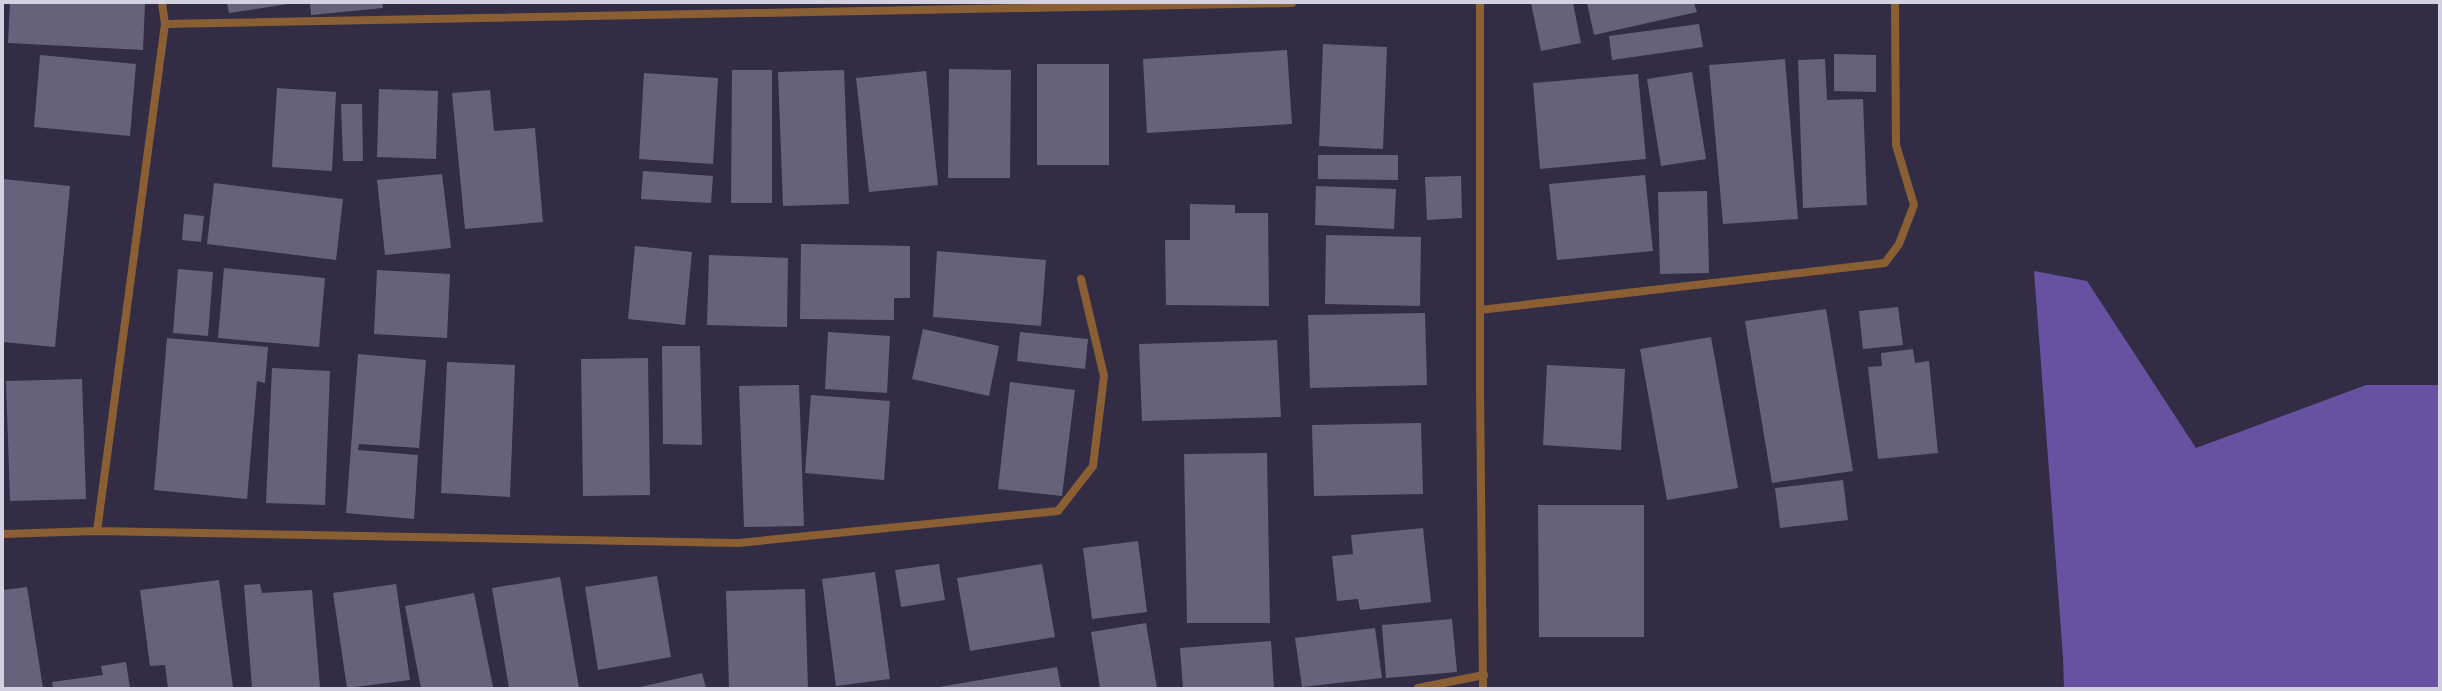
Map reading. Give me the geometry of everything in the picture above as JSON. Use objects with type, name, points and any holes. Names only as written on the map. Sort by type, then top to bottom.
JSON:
[{"type":"street","points":[[97,531],[165,24],[162,3]]},
{"type":"street","points":[[165,24],[1292,3]]},
{"type":"street","points":[[1480,3],[1480,310],[1483,688]]},
{"type":"street","points":[[1480,310],[1885,262],[1899,244],[1914,205],[1896,145],[1895,3]]},
{"type":"street","points":[[3,534],[97,531],[738,543],[1058,510],[1093,466],[1104,376],[1081,279]]},
{"type":"street","points":[[1418,688],[1484,675]]},
{"type":"shaded area","points":[[2034,271],[2087,281],[2196,448],[2366,385],[2439,385],[2439,688],[2064,688],[2063,657]]},
{"type":"building","points":[[10,3],[145,3],[143,50],[8,43]]},
{"type":"building","points":[[227,3],[288,3],[288,4],[229,13]]},
{"type":"building","points":[[310,3],[382,3],[383,8],[311,15]]},
{"type":"building","points":[[1531,3],[1573,3],[1581,43],[1541,51]]},
{"type":"building","points":[[1587,3],[1694,3],[1697,12],[1594,35]]},
{"type":"building","points":[[1699,24],[1703,47],[1612,60],[1609,36]]},
{"type":"building","points":[[1323,44],[1387,47],[1383,149],[1319,146]]},
{"type":"building","points":[[1287,50],[1292,124],[1147,133],[1143,59]]},
{"type":"building","points":[[1834,54],[1876,55],[1876,92],[1834,91]]},
{"type":"building","points":[[40,55],[136,64],[130,136],[34,127]]},
{"type":"building","points":[[1785,59],[1798,219],[1723,224],[1709,65]]},
{"type":"building","points":[[1825,59],[1827,100],[1863,99],[1867,205],[1803,208],[1798,60]]},
{"type":"building","points":[[1037,64],[1109,64],[1109,165],[1037,165]]},
{"type":"building","points":[[949,69],[1011,70],[1010,178],[948,178]]},
{"type":"building","points":[[732,70],[772,70],[772,203],[731,203]]},
{"type":"building","points":[[844,70],[849,204],[783,206],[778,72]]},
{"type":"building","points":[[926,71],[938,185],[869,192],[856,78]]},
{"type":"building","points":[[1692,72],[1706,159],[1661,166],[1647,79]]},
{"type":"building","points":[[644,73],[718,78],[713,164],[639,159]]},
{"type":"building","points":[[1638,74],[1646,159],[1540,169],[1533,83]]},
{"type":"building","points":[[277,88],[336,92],[332,171],[272,167]]},
{"type":"building","points":[[379,89],[438,91],[436,159],[377,157]]},
{"type":"building","points":[[490,90],[494,131],[535,128],[543,222],[465,229],[452,93]]},
{"type":"building","points":[[341,104],[362,104],[363,161],[343,161]]},
{"type":"building","points":[[1318,155],[1398,155],[1398,180],[1318,179]]},
{"type":"building","points":[[643,171],[713,176],[711,203],[641,199]]},
{"type":"building","points":[[442,174],[451,248],[385,255],[377,180]]},
{"type":"building","points":[[1645,175],[1653,251],[1557,260],[1549,184]]},
{"type":"building","points":[[1461,176],[1462,218],[1427,220],[1425,177]]},
{"type":"building","points":[[3,179],[70,186],[55,347],[3,342]]},
{"type":"building","points":[[214,183],[343,199],[336,260],[207,244]]},
{"type":"building","points":[[1316,186],[1396,189],[1394,229],[1315,225]]},
{"type":"building","points":[[1707,191],[1709,273],[1660,274],[1658,192]]},
{"type":"building","points":[[1190,204],[1235,205],[1235,213],[1268,213],[1269,306],[1166,305],[1165,240],[1190,240]]},
{"type":"building","points":[[184,214],[204,216],[201,242],[182,240]]},
{"type":"building","points":[[1326,235],[1421,237],[1420,306],[1325,304]]},
{"type":"building","points":[[801,244],[910,246],[910,298],[894,298],[894,320],[800,319]]},
{"type":"building","points":[[635,246],[692,252],[685,325],[628,319]]},
{"type":"building","points":[[937,251],[1046,260],[1041,326],[933,317]]},
{"type":"building","points":[[709,255],[788,258],[787,327],[707,325]]},
{"type":"building","points":[[224,268],[325,278],[319,347],[218,338]]},
{"type":"building","points":[[178,269],[213,272],[208,336],[173,333]]},
{"type":"building","points":[[377,270],[450,274],[447,338],[374,334]]},
{"type":"building","points":[[1898,307],[1903,345],[1863,349],[1859,311]]},
{"type":"building","points":[[1826,309],[1853,471],[1772,483],[1745,321]]},
{"type":"building","points":[[1425,313],[1427,385],[1310,388],[1308,315]]},
{"type":"building","points":[[923,329],[999,346],[989,396],[912,379]]},
{"type":"building","points":[[828,332],[890,336],[887,393],[825,389]]},
{"type":"building","points":[[1020,332],[1088,339],[1085,369],[1017,361]]},
{"type":"building","points":[[1711,337],[1738,488],[1667,500],[1640,349]]},
{"type":"building","points":[[167,338],[268,347],[265,383],[257,381],[247,499],[154,490]]},
{"type":"building","points":[[1277,340],[1281,417],[1142,421],[1139,344]]},
{"type":"building","points":[[662,346],[700,346],[702,445],[663,444]]},
{"type":"building","points":[[1913,349],[1915,363],[1929,361],[1938,453],[1878,459],[1868,367],[1882,366],[1881,353]]},
{"type":"building","points":[[358,354],[426,360],[419,448],[359,444],[358,450],[418,455],[414,519],[346,513]]},
{"type":"building","points":[[648,358],[650,495],[583,496],[581,359]]},
{"type":"building","points":[[447,362],[515,365],[510,497],[441,493]]},
{"type":"building","points":[[1547,365],[1625,369],[1621,450],[1543,445]]},
{"type":"building","points":[[272,368],[330,371],[325,505],[266,503]]},
{"type":"building","points":[[82,379],[86,499],[10,501],[6,381]]},
{"type":"building","points":[[1010,382],[1075,390],[1062,496],[998,489]]},
{"type":"building","points":[[799,385],[804,526],[744,527],[739,386]]},
{"type":"building","points":[[811,395],[890,401],[884,480],[805,473]]},
{"type":"building","points":[[1421,423],[1423,494],[1314,496],[1312,425]]},
{"type":"building","points":[[1267,453],[1270,623],[1187,623],[1184,454]]},
{"type":"building","points":[[1843,480],[1848,520],[1780,528],[1775,488]]},
{"type":"building","points":[[1538,505],[1644,505],[1644,637],[1539,637]]},
{"type":"building","points":[[1423,528],[1431,602],[1360,610],[1358,599],[1337,601],[1332,556],[1353,554],[1351,535]]},
{"type":"building","points":[[1138,541],[1147,612],[1092,619],[1083,548]]},
{"type":"building","points":[[939,564],[945,600],[901,607],[895,570]]},
{"type":"building","points":[[1042,564],[1055,637],[970,651],[957,578]]},
{"type":"building","points":[[875,572],[890,679],[836,686],[822,579]]},
{"type":"building","points":[[657,576],[671,657],[598,670],[585,587]]},
{"type":"building","points":[[560,577],[579,688],[509,688],[492,588]]},
{"type":"building","points":[[219,580],[233,688],[168,688],[165,665],[150,666],[140,590]]},
{"type":"building","points":[[260,584],[262,593],[312,590],[320,688],[252,688],[244,585]]},
{"type":"building","points":[[396,584],[410,680],[347,688],[333,593]]},
{"type":"building","points":[[27,587],[43,688],[3,688],[3,590]]},
{"type":"building","points":[[805,589],[808,688],[729,688],[726,591]]},
{"type":"building","points":[[474,593],[493,687],[421,688],[405,606]]},
{"type":"building","points":[[1452,619],[1457,672],[1386,678],[1382,625]]},
{"type":"building","points":[[1146,623],[1157,688],[1100,688],[1091,632]]},
{"type":"building","points":[[1375,628],[1382,678],[1302,687],[1295,638]]},
{"type":"building","points":[[1271,641],[1274,688],[1183,688],[1180,648]]},
{"type":"building","points":[[126,662],[130,688],[53,688],[52,682],[103,675],[101,666]]},
{"type":"building","points":[[1057,667],[1061,688],[939,688],[939,687]]},
{"type":"building","points":[[702,673],[706,688],[640,688],[640,687]]}]
